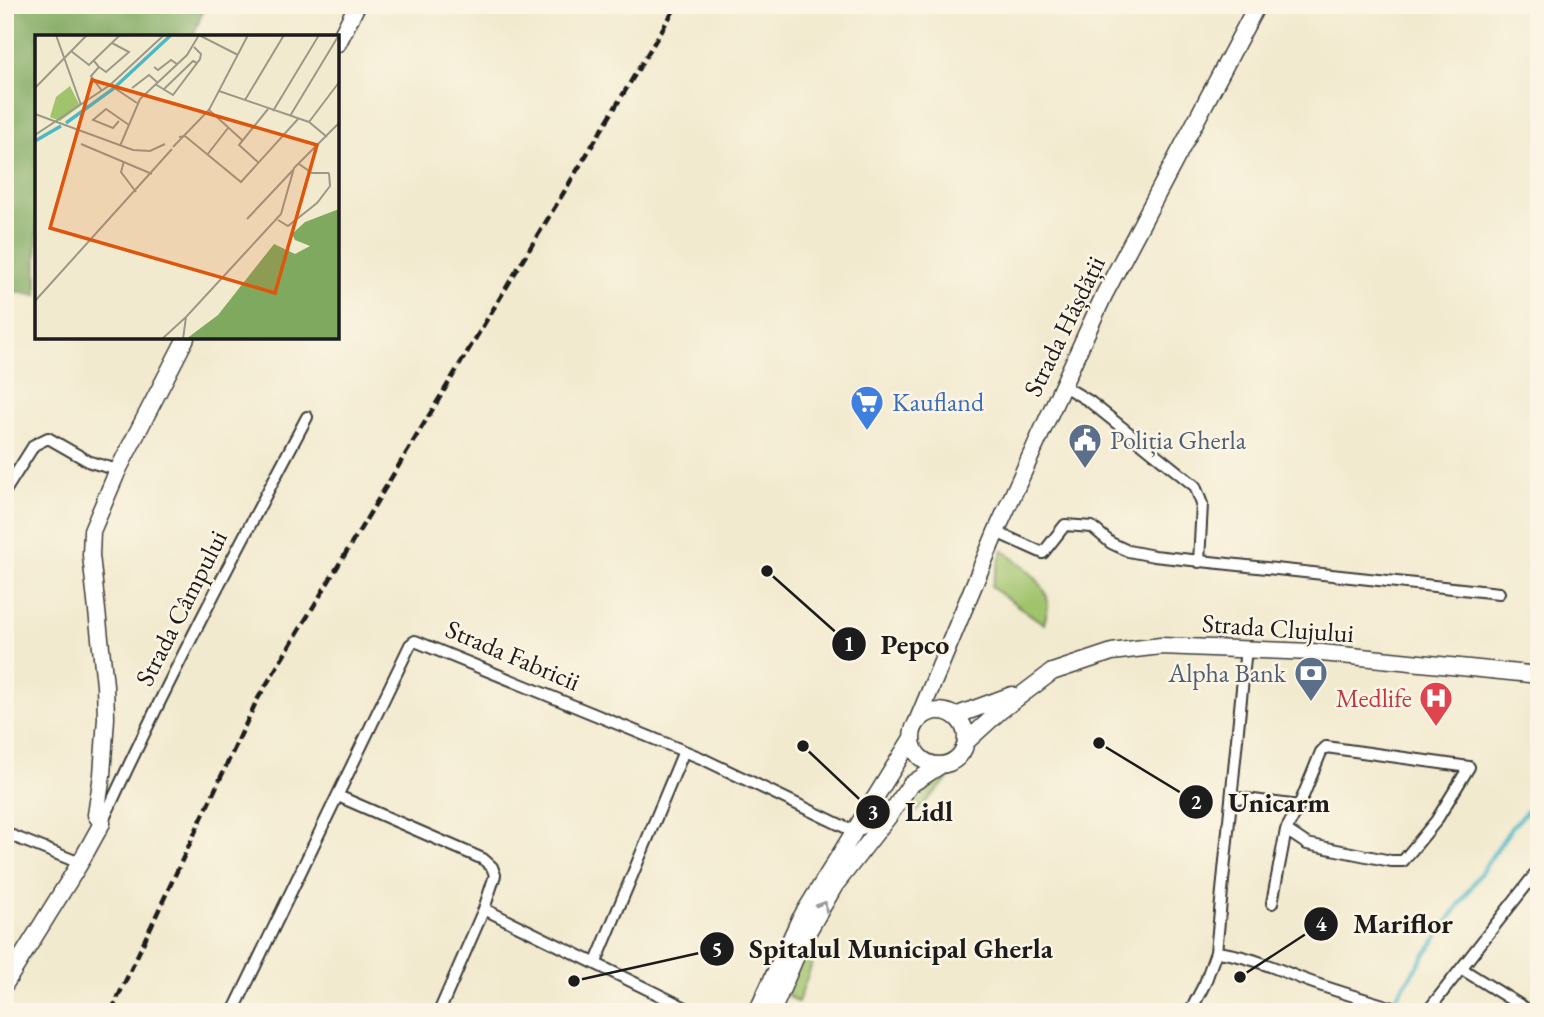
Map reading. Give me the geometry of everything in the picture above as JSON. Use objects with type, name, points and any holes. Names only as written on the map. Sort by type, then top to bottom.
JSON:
[{"type":"street","points":[[340,39],[357,5]]},
{"type":"street","name":"Strada Hășdății","points":[[914,731],[996,532],[1104,295],[1257,5]]},
{"type":"street","points":[[5,984],[102,824],[96,815],[103,763],[105,685],[93,577],[92,531],[118,470],[185,340]]},
{"type":"street","points":[[1062,385],[1089,401],[1195,486],[1202,505],[1199,562]]},
{"type":"street","name":"Strada Câmpului","points":[[102,824],[170,677],[307,417]]},
{"type":"street","points":[[5,491],[34,445],[48,438],[90,462],[118,470]]},
{"type":"street","points":[[996,532],[1043,553],[1065,525],[1086,526],[1092,527],[1111,544],[1128,551],[1199,562],[1499,593]]},
{"type":"street","name":"Strada Fabricii","points":[[233,1012],[410,645],[415,641],[684,751],[855,832]]},
{"type":"street","name":"Strada Clujului","points":[[843,864],[890,816],[910,785],[954,760],[981,726],[1024,691],[1052,672],[1112,652],[1161,646],[1246,648],[1539,675]]},
{"type":"street","points":[[1190,1012],[1205,984],[1216,952],[1246,648]]},
{"type":"street","points":[[935,678],[948,713],[964,728],[966,742]]},
{"type":"street","name":"Strada Clujului","points":[[914,731],[927,714],[948,713],[1024,691]]},
{"type":"street","points":[[914,731],[915,752],[933,765],[941,765]]},
{"type":"street","points":[[772,1012],[811,926],[835,885],[855,832],[914,731]]},
{"type":"street","points":[[1272,903],[1286,830],[1321,752],[1326,747],[1469,767],[1436,821],[1403,861],[1307,844],[1286,830]]},
{"type":"street","points":[[596,962],[684,751]]},
{"type":"street","points":[[338,796],[483,859],[492,867],[495,875],[484,909],[439,1012]]},
{"type":"street","points":[[1232,797],[1299,806]]},
{"type":"street","points":[[855,832],[890,816]]},
{"type":"street","points":[[5,833],[80,863]]},
{"type":"street","points":[[757,1012],[799,920],[843,864]]},
{"type":"street","points":[[1427,1012],[1539,869]]},
{"type":"street","points":[[484,909],[694,1012]]},
{"type":"street","points":[[1216,952],[1227,953],[1403,1010]]},
{"type":"street","points":[[1462,969],[1531,1012]]},
{"type":"green space","points":[[5,5],[205,5],[194,35],[35,35],[35,296],[5,290]]},
{"type":"green space","points":[[1003,550],[1025,568],[1044,590],[1048,607],[1044,624],[991,587]]},
{"type":"green space","points":[[928,778],[949,778],[916,812],[908,805],[907,801]]},
{"type":"green space","points":[[810,952],[813,956],[812,964],[798,1002],[784,993],[799,956]]},
{"type":"waterway","points":[[1386,1012],[1512,827],[1539,799]]},
{"type":"railway","points":[[111,1012],[257,700],[677,5]]},
{"type":"place","name":"Kaufland","points":[[867,432]]},
{"type":"place","name":"Poliția Gherla","points":[[1085,470]]},
{"type":"place","name":"Pepco","points":[[767,571]]},
{"type":"place","name":"Alpha Bank","points":[[1311,703]]},
{"type":"place","name":"Medlife","points":[[1436,728]]},
{"type":"place","name":"Unicarm","points":[[1099,743]]},
{"type":"place","name":"Lidl","points":[[803,746]]},
{"type":"place","name":"Mariflor","points":[[1240,977]]},
{"type":"place","name":"Spitalul Municipal Gherla","points":[[574,981]]}]
